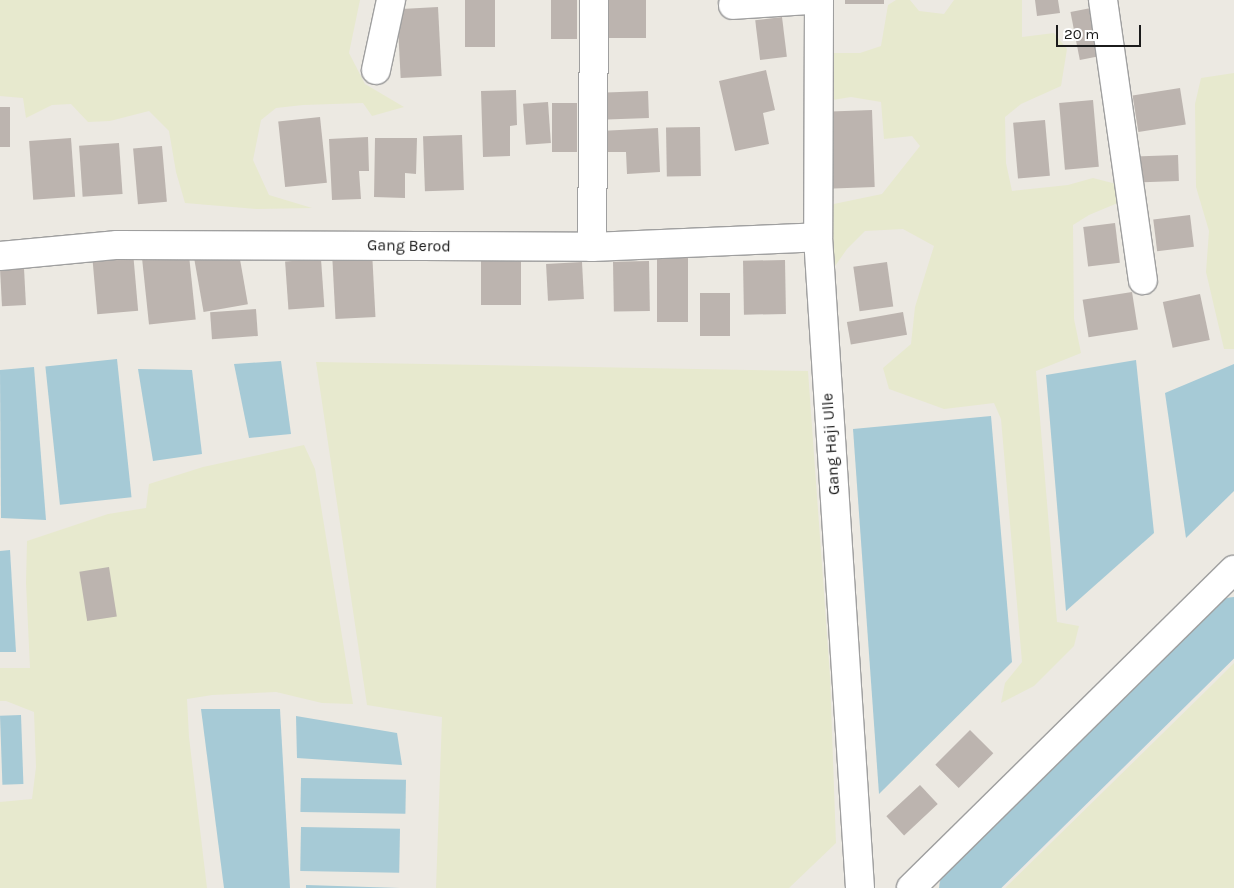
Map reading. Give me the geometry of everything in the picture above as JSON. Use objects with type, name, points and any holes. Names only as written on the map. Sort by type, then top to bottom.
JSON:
[{"type":"street","points":[[376,70],[391,0]]},
{"type":"street","points":[[592,248],[594,0]]},
{"type":"street","points":[[733,5],[811,0]]},
{"type":"street","name":"Gang Haji Ulle","points":[[819,0],[818,237],[860,888]]},
{"type":"street","points":[[1103,0],[1143,280]]},
{"type":"street","name":"Gang Berod","points":[[0,256],[116,245],[592,248],[818,237]]},
{"type":"street","points":[[911,888],[1234,570]]},
{"type":"green space","points":[[0,0],[360,0],[349,53],[365,84],[404,107],[372,116],[363,103],[303,105],[276,108],[261,120],[253,160],[269,195],[312,208],[257,209],[185,203],[176,172],[169,131],[149,111],[110,121],[88,122],[71,104],[52,105],[26,118],[23,98],[0,96]]},
{"type":"green space","points":[[896,0],[910,0],[919,11],[944,14],[954,0],[1022,0],[1022,37],[1054,33],[1067,49],[1061,86],[1021,104],[1005,117],[1006,163],[1012,191],[1068,185],[1093,178],[1124,186],[1120,202],[1089,215],[1073,225],[1074,319],[1081,353],[1036,371],[1057,622],[1079,626],[1074,646],[1034,686],[1001,703],[1005,683],[1022,662],[1001,419],[994,403],[944,409],[889,389],[883,368],[911,344],[915,307],[934,246],[903,229],[865,231],[847,249],[828,276],[824,206],[882,194],[920,146],[912,136],[884,139],[881,102],[851,97],[821,102],[821,53],[860,53],[881,46],[888,5]]},
{"type":"green space","points":[[1234,73],[1234,349],[1224,349],[1206,272],[1209,231],[1196,187],[1195,104],[1201,78]]},
{"type":"green space","points":[[316,362],[808,371],[830,676],[836,843],[789,888],[436,888],[442,717],[367,705]]},
{"type":"green space","points":[[304,445],[315,469],[353,704],[322,703],[276,692],[212,695],[187,699],[189,737],[207,888],[0,888],[0,802],[32,799],[36,767],[34,712],[6,701],[0,701],[0,668],[30,668],[26,583],[27,541],[108,514],[146,508],[149,484],[203,467]]},
{"type":"green space","points":[[1234,663],[1234,888],[1005,888],[1215,682]]},
{"type":"water","points":[[117,359],[132,497],[60,505],[45,367]]},
{"type":"water","points":[[1136,360],[1154,533],[1066,611],[1046,375]]},
{"type":"water","points":[[281,361],[291,434],[249,438],[234,364]]},
{"type":"water","points":[[1234,364],[1234,491],[1186,538],[1165,393]]},
{"type":"water","points":[[34,367],[46,520],[1,518],[0,370]]},
{"type":"water","points":[[138,369],[192,370],[202,454],[153,461]]},
{"type":"water","points":[[991,416],[1012,662],[879,794],[853,429]]},
{"type":"water","points":[[10,550],[16,652],[0,652],[0,551]]},
{"type":"water","points":[[201,709],[280,709],[290,888],[224,888]]},
{"type":"water","points":[[21,715],[23,784],[2,785],[0,716]]},
{"type":"water","points":[[296,716],[397,733],[402,765],[297,758]]},
{"type":"water","points":[[301,778],[406,780],[405,814],[300,812]]},
{"type":"water","points":[[301,827],[400,829],[399,873],[300,871]]},
{"type":"water","points":[[306,885],[400,888],[306,888]]},
{"type":"building","points":[[465,0],[495,0],[495,47],[465,47]]},
{"type":"building","points":[[551,0],[577,0],[577,39],[551,39]]},
{"type":"building","points":[[599,0],[646,0],[646,38],[599,38]]},
{"type":"building","points":[[845,0],[884,0],[884,4],[845,4]]},
{"type":"building","points":[[1035,0],[1058,0],[1060,13],[1037,16]]},
{"type":"building","points":[[438,7],[442,76],[401,78],[397,9]]},
{"type":"building","points":[[1096,7],[1105,55],[1080,60],[1070,12]]},
{"type":"building","points":[[782,17],[787,57],[760,60],[755,20]]},
{"type":"building","points":[[766,70],[775,110],[763,113],[769,144],[735,151],[719,81]]},
{"type":"building","points":[[1180,88],[1186,125],[1138,132],[1133,96]]},
{"type":"building","points":[[516,90],[517,125],[510,126],[510,156],[483,157],[481,91]]},
{"type":"building","points":[[648,91],[649,118],[607,119],[606,92]]},
{"type":"building","points":[[1093,100],[1099,167],[1065,170],[1059,103]]},
{"type":"building","points":[[548,102],[551,143],[526,145],[523,104]]},
{"type":"building","points":[[552,103],[577,103],[577,152],[552,152]]},
{"type":"building","points":[[0,107],[10,107],[10,147],[0,147]]},
{"type":"building","points":[[872,110],[875,187],[827,189],[824,112]]},
{"type":"building","points":[[320,117],[327,183],[285,187],[278,121]]},
{"type":"building","points":[[1045,120],[1050,176],[1018,179],[1013,123]]},
{"type":"building","points":[[700,127],[701,176],[667,177],[666,128]]},
{"type":"building","points":[[658,128],[660,172],[627,174],[626,152],[600,152],[600,131]]},
{"type":"building","points":[[462,135],[464,190],[425,191],[423,136]]},
{"type":"building","points":[[368,137],[369,171],[359,171],[361,199],[332,200],[329,139]]},
{"type":"building","points":[[71,138],[75,197],[33,200],[29,141]]},
{"type":"building","points":[[375,138],[417,138],[416,174],[405,173],[405,198],[374,197]]},
{"type":"building","points":[[119,143],[123,194],[83,197],[79,146]]},
{"type":"building","points":[[162,146],[167,202],[138,204],[133,149]]},
{"type":"building","points":[[1178,155],[1179,181],[1136,182],[1135,157]]},
{"type":"building","points":[[1190,215],[1194,247],[1157,251],[1153,220]]},
{"type":"building","points":[[1115,223],[1120,263],[1088,267],[1083,227]]},
{"type":"building","points":[[188,246],[196,320],[149,325],[141,251]]},
{"type":"building","points":[[238,248],[248,304],[204,312],[194,256]]},
{"type":"building","points":[[372,251],[375,317],[336,319],[332,253]]},
{"type":"building","points":[[133,252],[138,311],[97,314],[92,256]]},
{"type":"building","points":[[657,258],[688,258],[688,322],[657,322]]},
{"type":"building","points":[[321,259],[324,307],[288,309],[285,262]]},
{"type":"building","points":[[481,260],[521,260],[521,305],[481,305]]},
{"type":"building","points":[[785,260],[786,314],[744,315],[743,261]]},
{"type":"building","points":[[649,261],[650,311],[614,312],[613,262]]},
{"type":"building","points":[[582,262],[584,299],[548,301],[546,264]]},
{"type":"building","points":[[887,262],[893,307],[860,311],[853,267]]},
{"type":"building","points":[[24,268],[26,305],[2,306],[0,269]]},
{"type":"building","points":[[1132,292],[1138,330],[1089,337],[1083,300]]},
{"type":"building","points":[[700,293],[730,293],[730,336],[700,336]]},
{"type":"building","points":[[1200,294],[1210,340],[1173,348],[1163,302]]},
{"type":"building","points":[[256,309],[258,336],[212,339],[210,312]]},
{"type":"building","points":[[903,312],[907,335],[851,345],[847,322]]},
{"type":"building","points":[[109,567],[117,616],[87,621],[79,572]]},
{"type":"building","points":[[970,730],[993,753],[959,788],[935,765]]},
{"type":"building","points":[[920,785],[938,804],[904,835],[886,816]]},
{"type":"waterway","points":[[964,888],[1234,622]]}]
